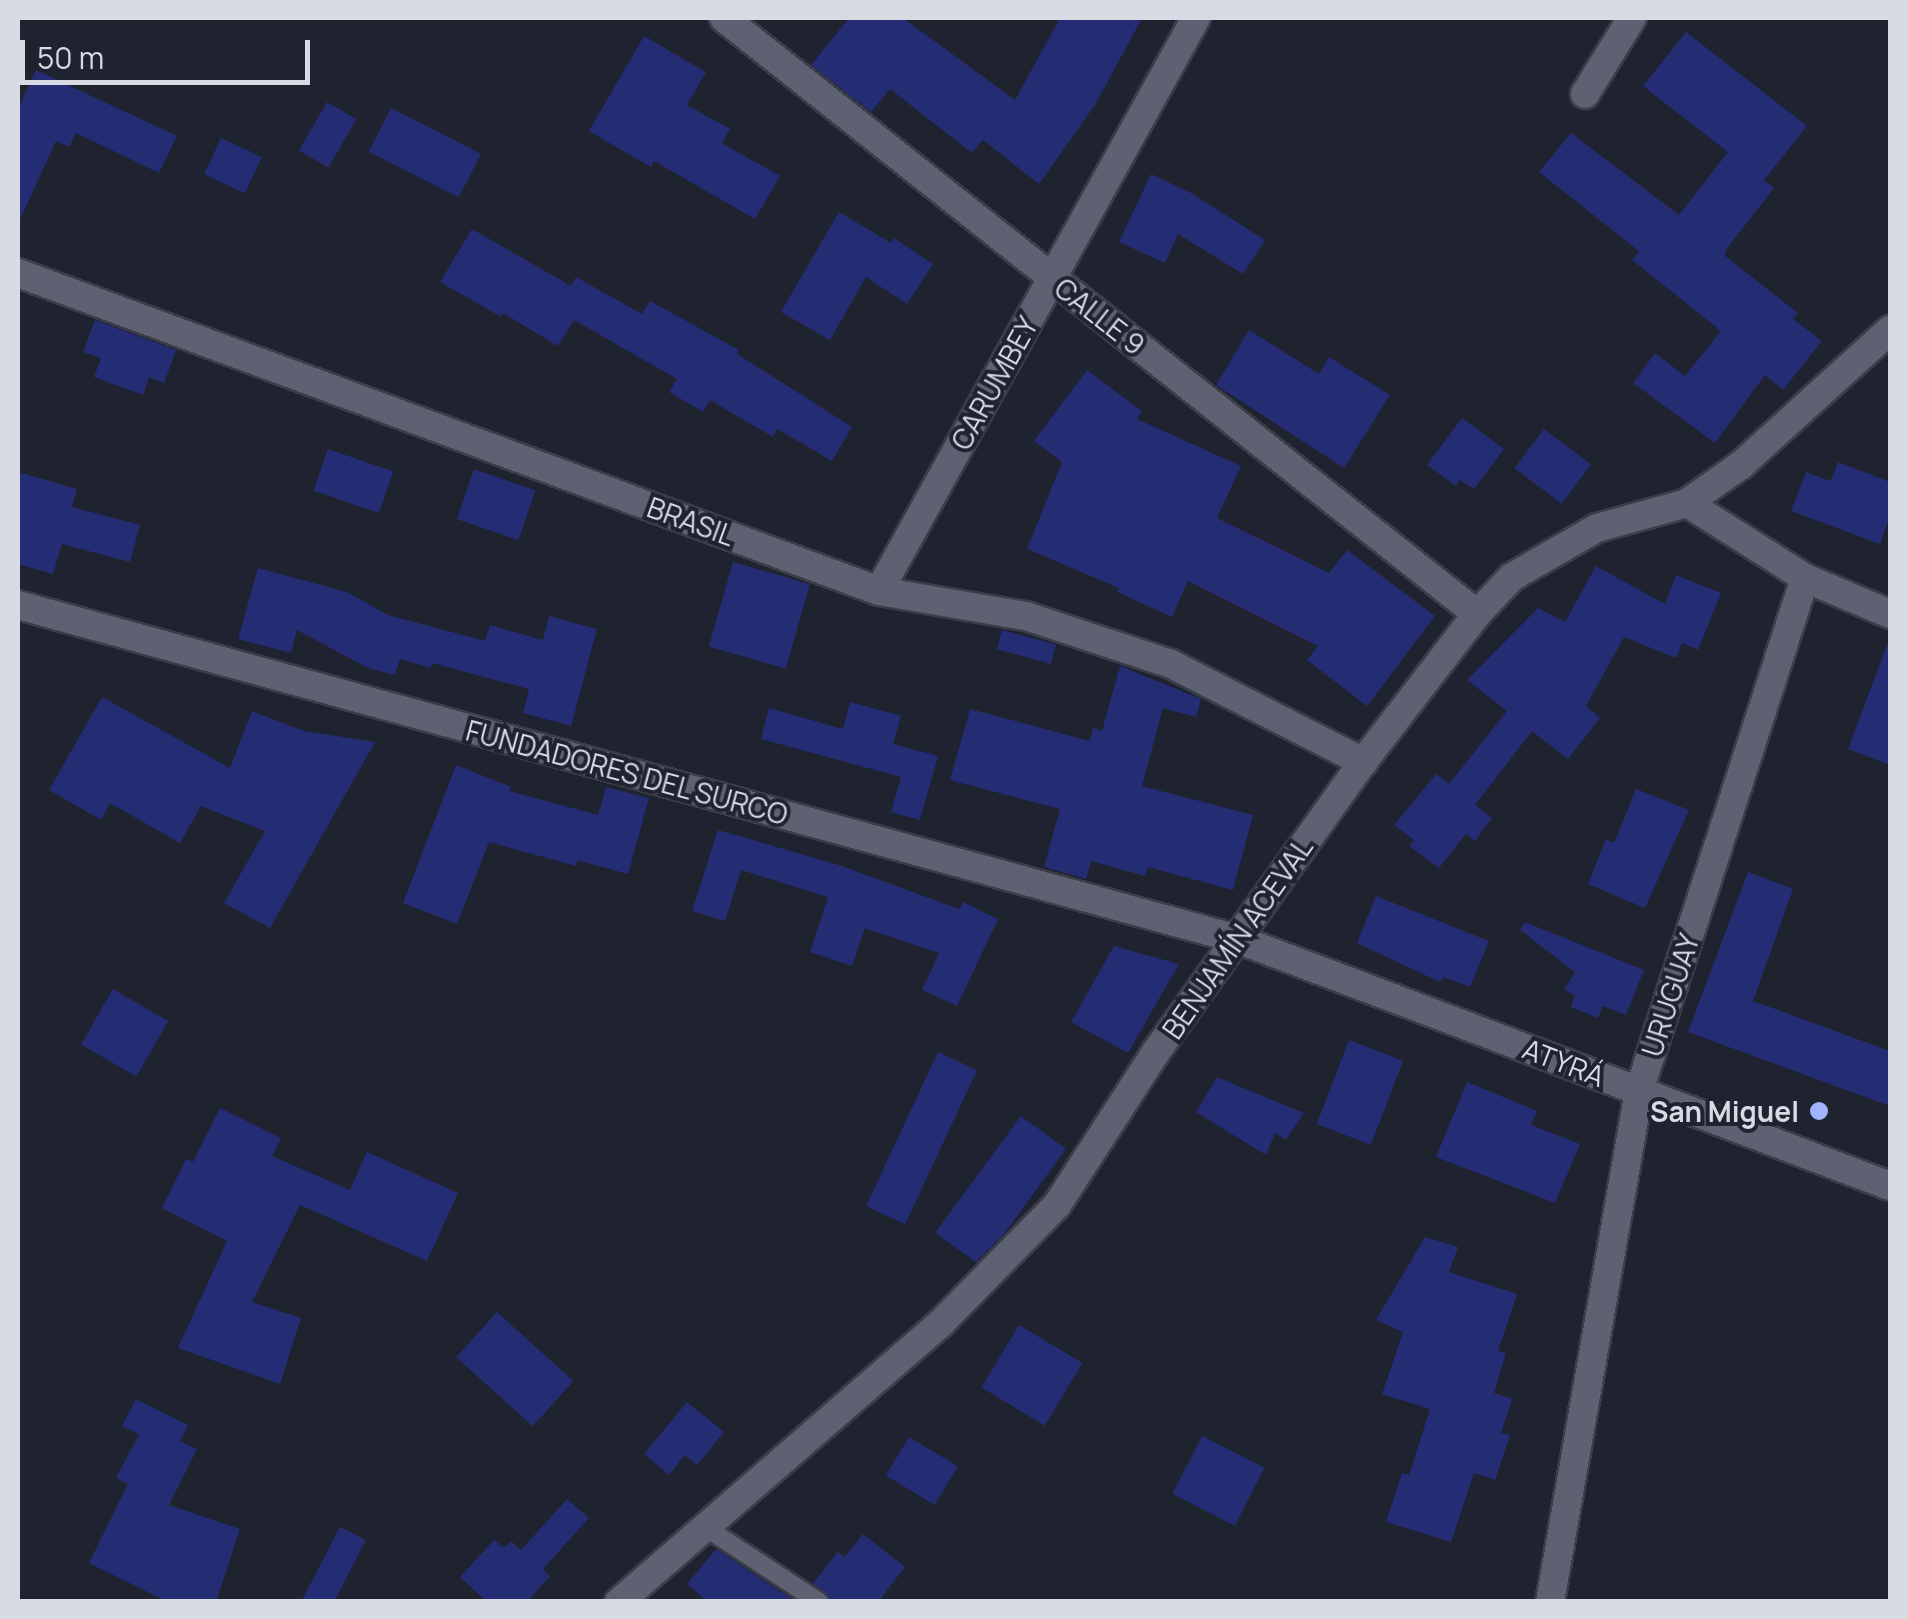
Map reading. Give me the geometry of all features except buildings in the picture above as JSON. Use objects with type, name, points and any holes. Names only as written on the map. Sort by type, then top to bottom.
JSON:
[{"type":"street","name":"CALLE 9","points":[[724,18],[1477,614]]},
{"type":"street","name":"CARUMBEY","points":[[879,591],[1196,18]]},
{"type":"street","points":[[1585,94],[1632,18]]},
{"type":"street","name":"BRASIL","points":[[18,272],[879,591],[1026,616],[1171,664],[1363,762]]},
{"type":"street","name":"BENJAMÍN ACEVAL","points":[[619,1602],[942,1322],[1058,1205],[1156,1052],[1363,762],[1477,614],[1512,576],[1597,528],[1687,503],[1741,466],[1890,330]]},
{"type":"street","points":[[1687,503],[1805,578],[1890,614]]},
{"type":"street","name":"URUGUAY","points":[[1550,1602],[1639,1091],[1805,578]]},
{"type":"street","name":"FUNDADORES DEL SURCO","points":[[18,605],[1237,939]]},
{"type":"street","name":"ATYRÁ","points":[[1237,939],[1890,1186]]},
{"type":"lane","points":[[705,1528],[820,1602]]},
{"type":"place","name":"San Miguel","points":[[1819,1111]]}]
